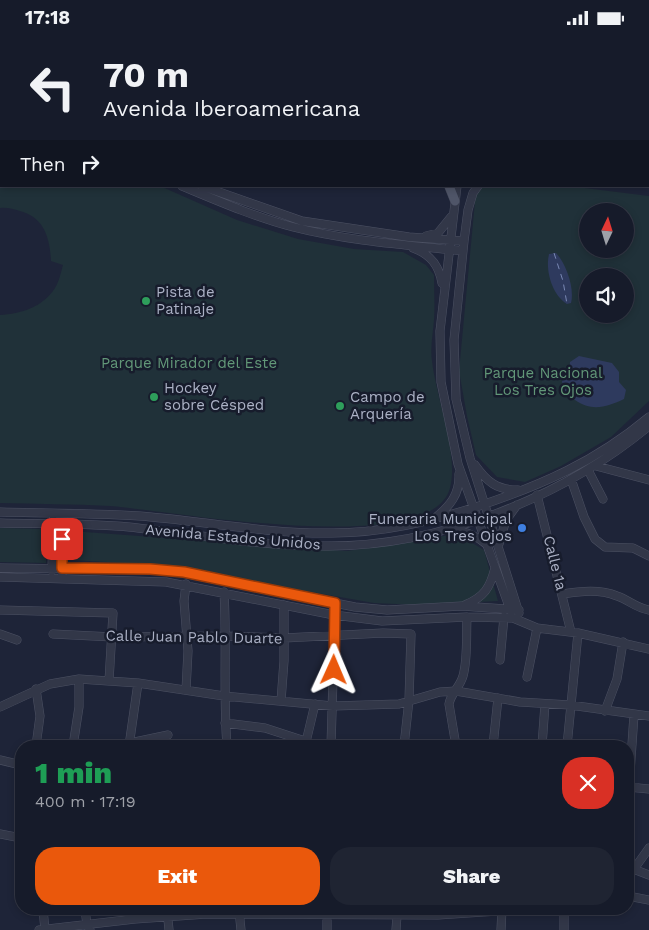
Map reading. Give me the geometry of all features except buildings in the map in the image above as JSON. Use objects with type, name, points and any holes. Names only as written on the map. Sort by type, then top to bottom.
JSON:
[{"type":"main road","points":[[449,187],[455,201]]},
{"type":"street","points":[[185,187],[292,227],[326,234],[463,251]]},
{"type":"street","points":[[205,187],[302,221],[409,237],[464,241]]},
{"type":"street","points":[[457,187],[443,295],[439,357],[441,382],[458,464],[510,609],[517,619]]},
{"type":"street","points":[[477,187],[470,201],[464,241],[454,340],[456,399],[470,458],[519,610],[517,619]]},
{"type":"street","points":[[409,237],[438,233],[454,213]]},
{"type":"street","points":[[399,244],[419,250],[431,258],[440,273],[443,295]]},
{"type":"street","points":[[622,438],[649,411]]},
{"type":"street","name":"Avenida Estados Unidos","points":[[0,512],[140,516],[264,531],[330,533],[390,530],[430,521],[525,490],[569,470],[622,438],[649,417]]},
{"type":"street","name":"Avenida Estados Unidos","points":[[0,523],[126,527],[286,544],[325,546],[385,541],[442,530],[477,520],[519,504],[596,466],[649,428]]},
{"type":"street","points":[[470,458],[486,481],[508,490],[525,490]]},
{"type":"street","points":[[430,521],[448,508],[456,495],[459,481],[458,464]]},
{"type":"street","points":[[596,466],[649,480]]},
{"type":"street","points":[[588,470],[603,499]]},
{"type":"street","points":[[571,479],[584,517],[596,539],[606,547],[633,548],[649,556]]},
{"type":"street","name":"Calle 1a","points":[[538,495],[563,594],[575,632],[567,740]]},
{"type":"street","points":[[498,546],[506,520],[519,504]]},
{"type":"street","points":[[52,577],[53,513]]},
{"type":"street","points":[[62,577],[63,514]]},
{"type":"street","points":[[442,530],[462,531],[477,537],[487,545]]},
{"type":"street","points":[[0,568],[150,569],[184,572],[335,603],[387,611],[462,606],[519,610]]},
{"type":"street","points":[[462,606],[477,599],[487,591],[495,569]]},
{"type":"street","points":[[0,577],[149,580],[186,584],[334,615],[382,621],[504,617],[517,619],[537,628],[575,632],[649,649]]},
{"type":"street","points":[[186,584],[184,601],[187,636],[186,690]]},
{"type":"street","points":[[563,594],[583,591],[607,592],[635,606],[649,610]]},
{"type":"street","points":[[224,592],[226,636],[224,696],[226,740]]},
{"type":"street","points":[[331,740],[334,706],[335,603]]},
{"type":"street","points":[[281,701],[284,605]]},
{"type":"street","points":[[0,610],[111,613],[114,615],[109,681]]},
{"type":"street","points":[[455,740],[449,704],[450,697],[460,685],[465,670],[467,617]]},
{"type":"street","points":[[500,661],[504,617]]},
{"type":"street","points":[[527,677],[537,628]]},
{"type":"street","points":[[0,634],[17,640]]},
{"type":"street","name":"Calle Juan Pablo Duarte","points":[[53,634],[113,637],[226,636],[284,638],[411,634],[409,700]]},
{"type":"street","points":[[605,711],[617,679],[624,642]]},
{"type":"street","points":[[74,740],[80,707],[79,679]]},
{"type":"street","points":[[0,707],[50,684],[79,679],[138,683],[224,696],[334,706],[399,704],[440,692],[456,691],[498,698],[570,705],[649,716]]},
{"type":"street","points":[[131,740],[138,683]]},
{"type":"street","points":[[36,689],[40,716],[37,740]]},
{"type":"street","points":[[493,740],[498,698]]},
{"type":"street","points":[[405,740],[409,700]]},
{"type":"street","points":[[542,740],[545,704]]},
{"type":"street","points":[[306,740],[315,705]]},
{"type":"street","points":[[632,740],[634,715]]},
{"type":"street","points":[[225,723],[265,728],[297,740]]},
{"type":"street","points":[[149,740],[168,735]]},
{"type":"street","points":[[0,760],[15,764]]},
{"type":"street","points":[[634,788],[649,789]]},
{"type":"street","points":[[0,834],[15,837]]},
{"type":"street","points":[[634,865],[649,848]]},
{"type":"street","points":[[634,869],[649,875]]},
{"type":"street","points":[[634,897],[649,900]]},
{"type":"street","points":[[44,915],[45,930]]},
{"type":"street","points":[[131,930],[134,915]]},
{"type":"street","points":[[39,930],[88,927],[133,920],[192,915]]},
{"type":"street","points":[[239,915],[241,930]]},
{"type":"street","points":[[327,915],[327,930]]},
{"type":"street","points":[[396,930],[397,915]]},
{"type":"street","points":[[501,930],[502,915]]},
{"type":"street","points":[[564,915],[564,930]]},
{"type":"street","points":[[168,917],[169,930]]},
{"type":"green space","name":"Parque Mirador del Este","points":[[0,187],[162,187],[237,220],[298,239],[354,249],[403,252],[426,265],[434,275],[431,356],[452,459],[450,488],[433,510],[397,522],[349,526],[294,526],[110,506],[0,503],[0,315],[16,313],[38,305],[50,295],[56,286],[63,265],[51,261],[47,237],[40,223],[35,218],[20,211],[0,208]]},
{"type":"green space","name":"Parque Nacional Los Tres Ojos","points":[[481,187],[577,187],[649,196],[649,401],[611,437],[561,466],[525,482],[497,477],[476,455],[459,371],[476,191]]},
{"type":"green space","points":[[0,528],[47,529],[46,563],[0,562]]},
{"type":"green space","points":[[71,531],[347,551],[457,534],[484,550],[498,601],[418,605],[374,603],[158,565],[72,560]]},
{"type":"water","points":[[556,253],[560,257],[569,277],[572,291],[571,303],[567,304],[557,295],[551,282],[548,267],[549,254]]},
{"type":"water","points":[[579,356],[612,363],[619,372],[619,382],[626,390],[624,399],[606,406],[593,407],[581,404],[568,394],[564,390],[562,381],[569,373],[570,362]]},
{"type":"ferry route","points":[[554,253],[563,281],[567,304]]},
{"type":"place","name":"Pista de Patinaje","points":[[146,301]]},
{"type":"place","name":"Hockey sobre Césped","points":[[154,397]]},
{"type":"place","name":"Campo de Arquería","points":[[340,406]]},
{"type":"place","name":"Funeraria Municipal Los Tres Ojos","points":[[522,528]]},
{"type":"route","points":[[62,539],[62,568],[150,569],[184,572],[335,603],[334,670]]}]
